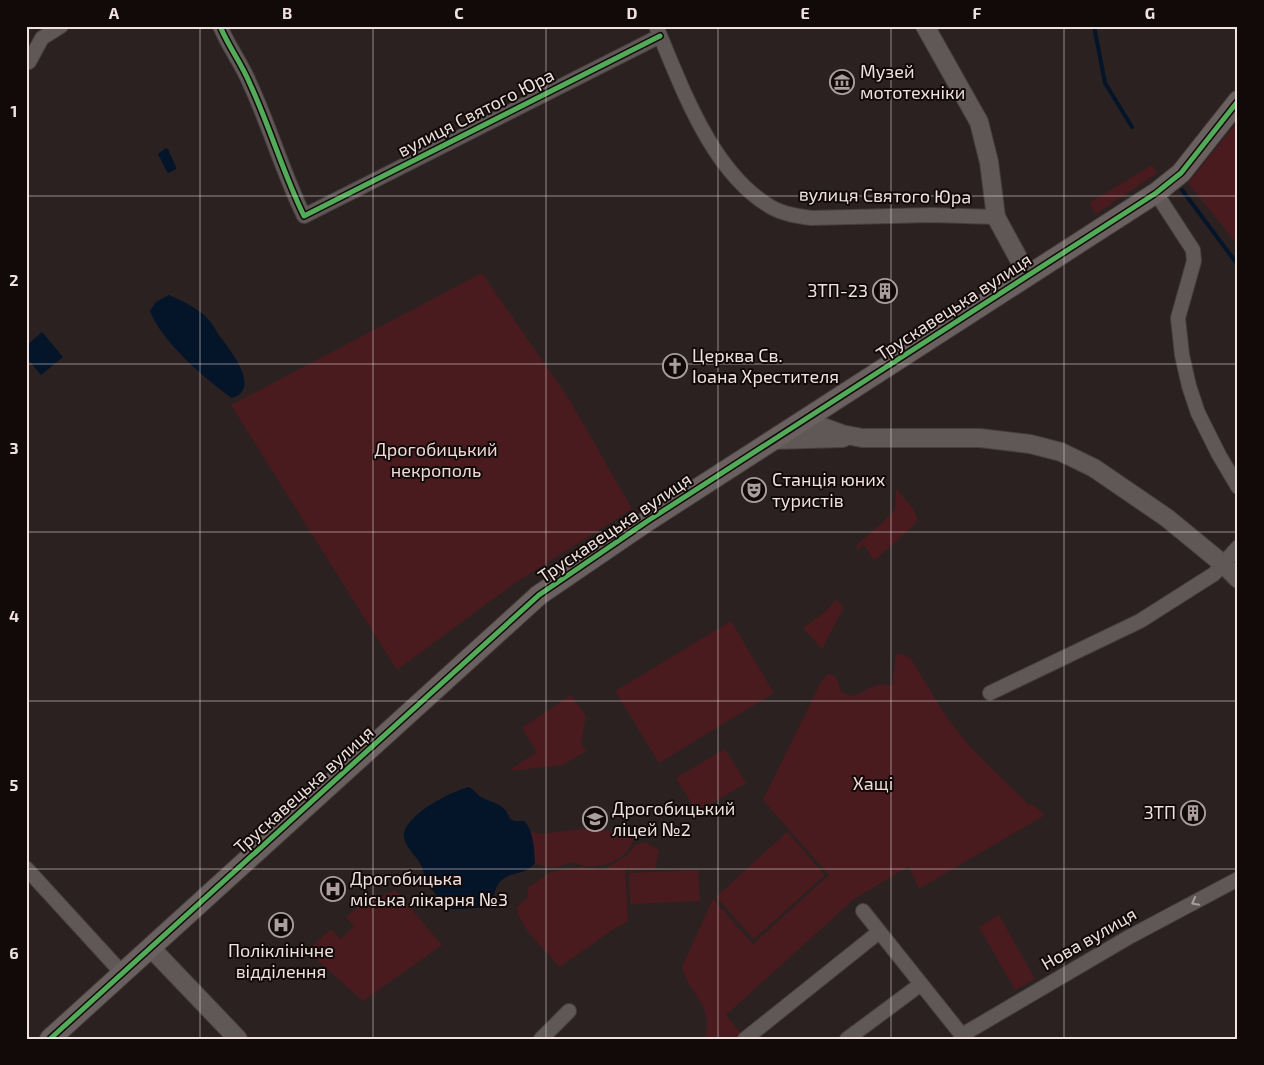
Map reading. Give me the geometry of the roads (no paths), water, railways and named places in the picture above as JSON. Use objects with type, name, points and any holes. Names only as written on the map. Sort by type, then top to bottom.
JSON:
[{"type":"main road","name":"Трускавецька вулиця","points":[[50,1039],[539,595],[649,520],[1169,183],[1238,101]]},
{"type":"street","points":[[29,62],[42,38],[61,26]]},
{"type":"street","name":"вулиця Святого Юра","points":[[220,26],[251,85],[284,171],[304,216],[658,31],[682,88],[714,148],[741,183],[755,196],[772,207],[786,213],[811,218],[932,215],[996,217]]},
{"type":"street","points":[[926,26],[979,122],[989,162],[996,217],[1028,276]]},
{"type":"street","points":[[1169,183],[1193,250],[1194,261],[1178,318],[1182,355],[1189,386],[1198,414],[1238,487]]},
{"type":"street","points":[[824,407],[849,436]]},
{"type":"street","points":[[804,420],[849,436]]},
{"type":"street","points":[[773,440],[849,436],[980,438],[1030,444],[1061,452],[1094,468],[1127,489],[1180,528],[1238,579]]},
{"type":"street","points":[[990,693],[1140,620],[1206,579],[1238,547]]},
{"type":"street","points":[[26,868],[123,974]]},
{"type":"street","name":"Нова вулиця","points":[[964,1037],[1048,984],[1128,937],[1238,879]]},
{"type":"street","points":[[863,912],[964,1037]]},
{"type":"street","points":[[744,1039],[879,932]]},
{"type":"street","points":[[151,948],[238,1039]]},
{"type":"street","points":[[847,1039],[921,984]]},
{"type":"street","points":[[541,1039],[569,1011]]},
{"type":"water","points":[[166,148],[176,167],[176,169],[169,173],[158,154]]},
{"type":"water","points":[[169,295],[197,310],[212,324],[242,370],[244,387],[240,393],[232,398],[221,390],[185,359],[164,335],[150,311],[156,302]]},
{"type":"water","points":[[42,332],[63,357],[41,375],[26,357],[26,346]]},
{"type":"water","points":[[469,787],[483,798],[501,806],[510,819],[524,821],[532,835],[535,863],[524,871],[503,879],[496,888],[489,907],[449,909],[425,878],[422,867],[407,845],[404,837],[411,821],[419,813],[440,799]]},
{"type":"waterway","points":[[1094,26],[1105,83],[1132,127]]},
{"type":"waterway","points":[[1182,190],[1238,265]]},
{"type":"place","name":"Музей мототехніки","points":[[842,82]]},
{"type":"place","name":"ЗТП-23","points":[[885,291]]},
{"type":"place","name":"Церква Св. Іоана Хрестителя","points":[[675,366]]},
{"type":"place","name":"Станція юних туристів","points":[[754,490]]},
{"type":"place","name":"ЗТП","points":[[1193,813]]},
{"type":"place","name":"Дрогобицький ліцей №2","points":[[595,819]]},
{"type":"place","name":"Дрогобицька міська лікарня №3","points":[[333,889]]},
{"type":"place","name":"Поліклінічне відділення","points":[[281,925]]},
{"type":"park label","name":"Дрогобицький некрополь","points":[[436,460]]},
{"type":"park label","name":"Хащі","points":[[873,784]]}]
